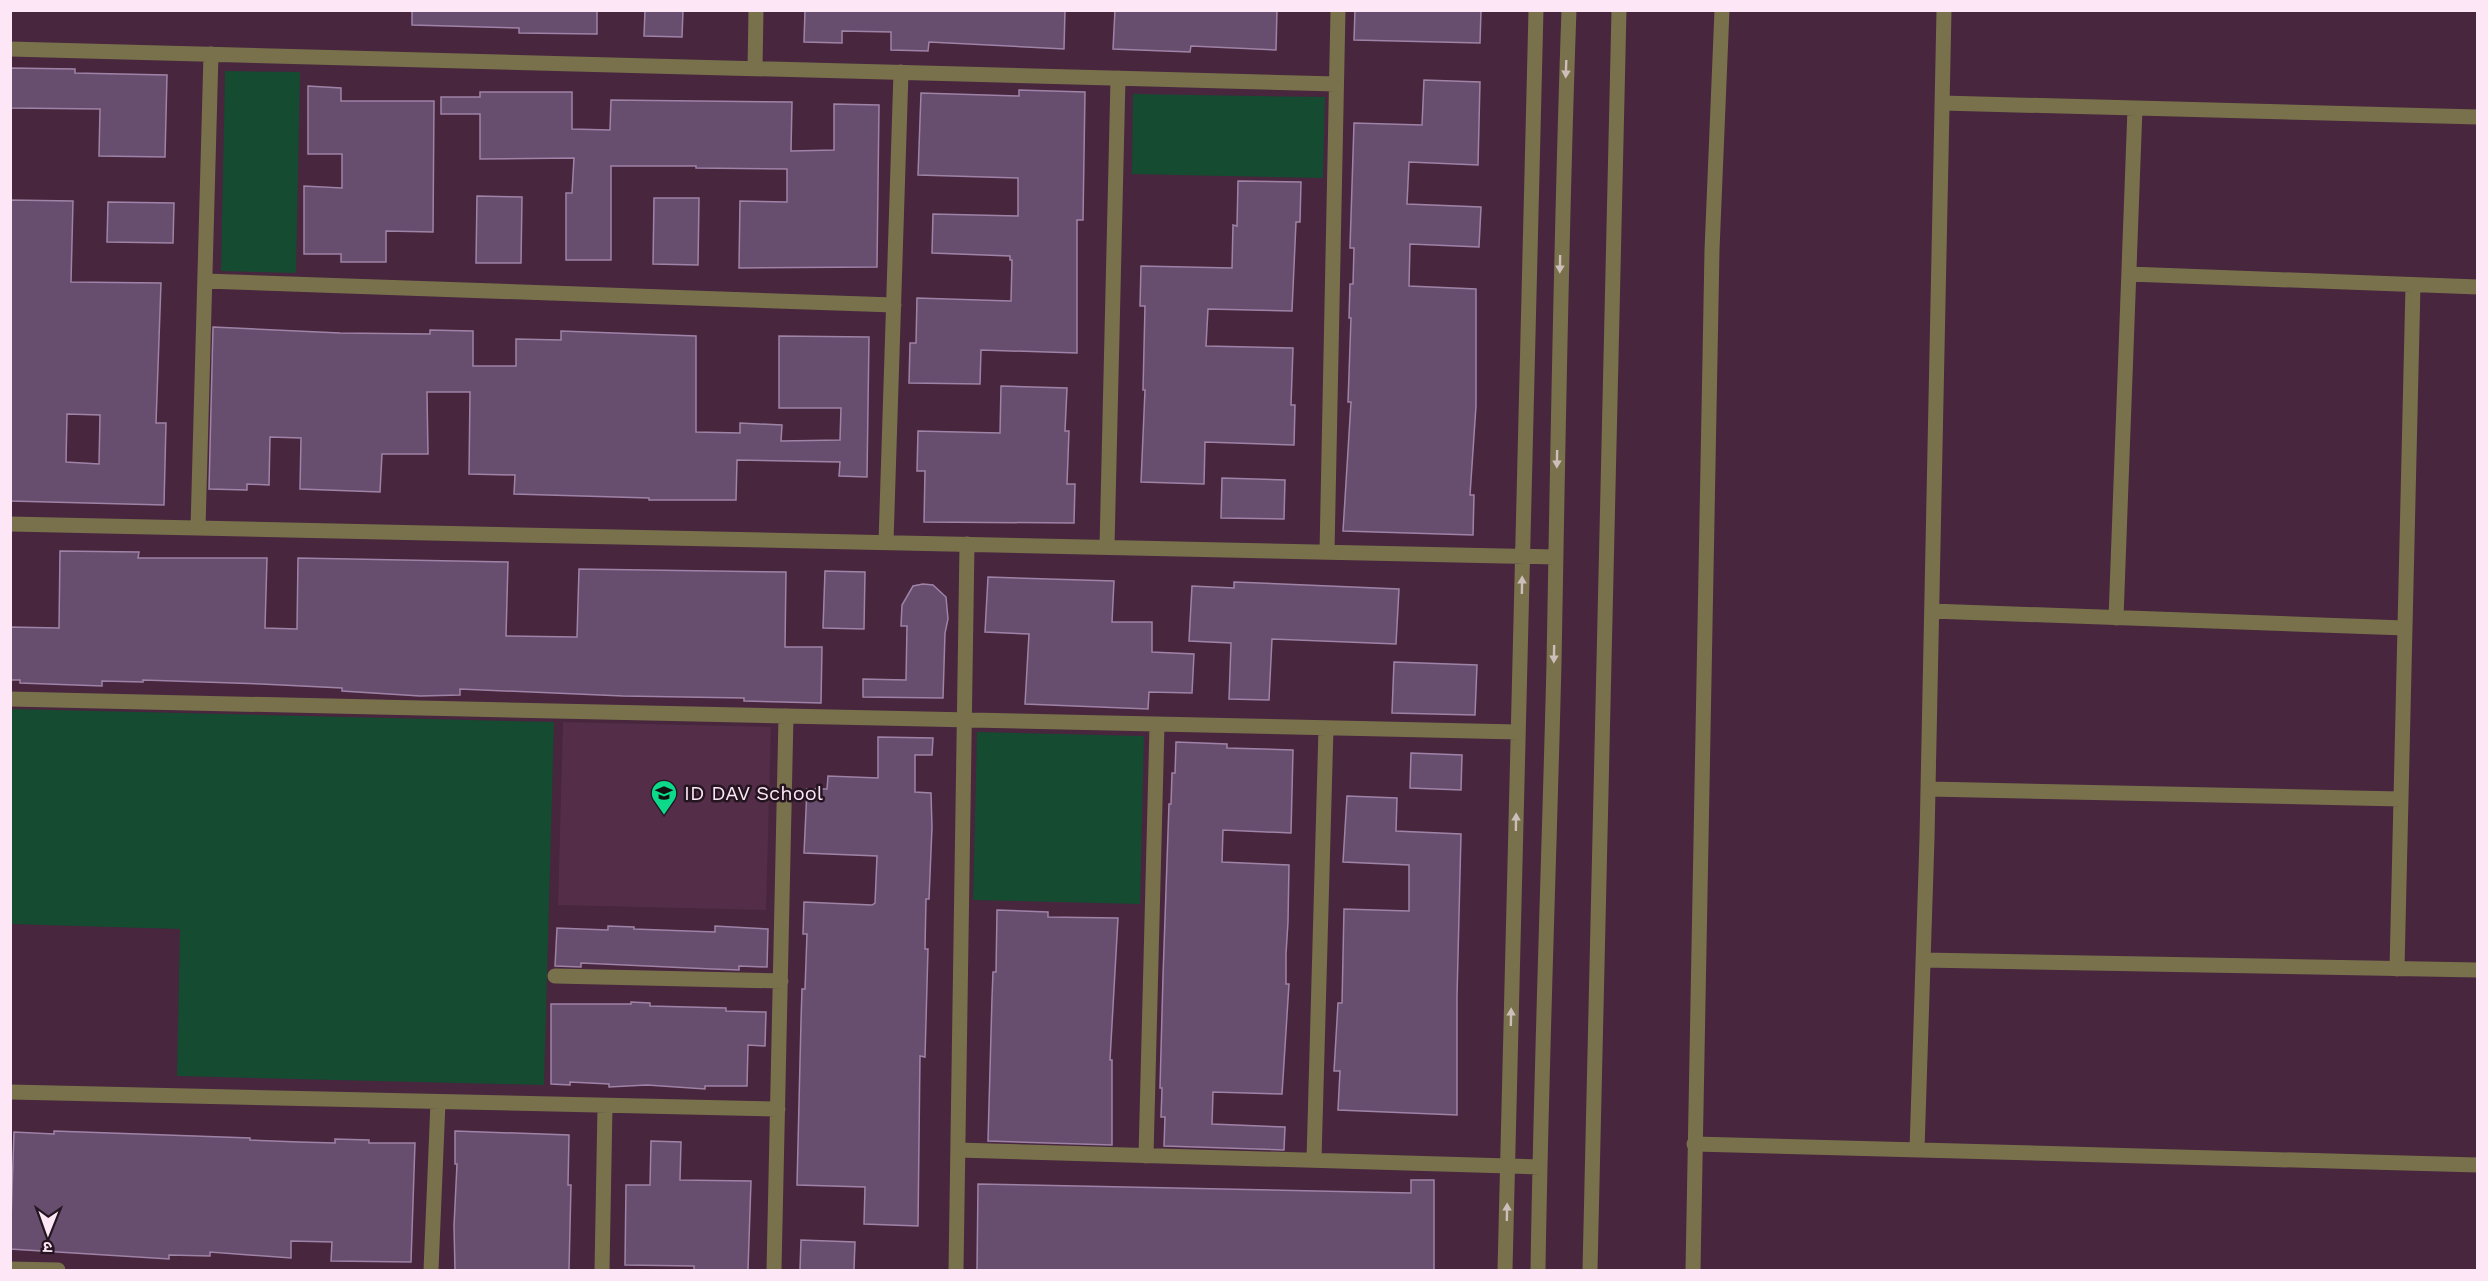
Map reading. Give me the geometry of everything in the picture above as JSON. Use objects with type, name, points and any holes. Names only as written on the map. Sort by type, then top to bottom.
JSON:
[{"type":"street","points":[[755,68],[756,10]]},
{"type":"street","points":[[1327,552],[1338,10]]},
{"type":"street","points":[[1505,1270],[1536,10]]},
{"type":"street","points":[[1538,1270],[1555,557],[1560,234],[1569,10]]},
{"type":"street","points":[[1590,1270],[1618,10]]},
{"type":"street","points":[[1693,1270],[1712,262],[1722,10]]},
{"type":"street","points":[[1917,1150],[1928,789],[1944,10]]},
{"type":"street","points":[[10,49],[1336,84]]},
{"type":"street","points":[[198,528],[211,54]]},
{"type":"street","points":[[886,542],[901,72]]},
{"type":"street","points":[[1107,547],[1118,78]]},
{"type":"street","points":[[1942,103],[2478,117]]},
{"type":"street","points":[[2116,618],[2135,108]]},
{"type":"street","points":[[2129,274],[2478,287]]},
{"type":"street","points":[[205,281],[894,304]]},
{"type":"street","points":[[2397,969],[2413,285]]},
{"type":"street","points":[[10,524],[1555,557]]},
{"type":"street","points":[[956,1270],[968,544]]},
{"type":"street","points":[[1932,611],[2406,628]]},
{"type":"street","points":[[10,699],[1518,732]]},
{"type":"street","points":[[774,1270],[786,716]]},
{"type":"street","points":[[1146,1156],[1157,725]]},
{"type":"street","points":[[1314,1160],[1326,728]]},
{"type":"street","points":[[1928,789],[2401,799]]},
{"type":"street","points":[[1923,960],[2478,970]]},
{"type":"street","points":[[555,976],[781,981]]},
{"type":"street","points":[[10,1092],[778,1109]]},
{"type":"street","points":[[431,1270],[438,1102]]},
{"type":"street","points":[[602,1270],[605,1106]]},
{"type":"street","points":[[1694,1144],[2478,1165]]},
{"type":"street","points":[[958,1150],[1540,1167]]},
{"type":"street","points":[[10,1269],[58,1270]]},
{"type":"shaded area","name":"ID DAV School","points":[[563,722],[771,727],[766,910],[558,905]]},
{"type":"green space","points":[[225,71],[300,72],[296,273],[221,271]]},
{"type":"green space","points":[[1133,94],[1325,97],[1323,178],[1132,174]]},
{"type":"green space","points":[[11,709],[554,722],[544,1085],[177,1076],[180,929],[11,924]]},
{"type":"green space","points":[[977,732],[1144,736],[1140,904],[973,900]]},
{"type":"building","points":[[412,10],[597,10],[597,34],[519,33],[519,28],[412,25]]},
{"type":"building","points":[[645,10],[683,10],[682,37],[644,36]]},
{"type":"building","points":[[805,10],[1065,10],[1064,49],[929,42],[928,51],[891,50],[891,32],[842,31],[842,43],[804,42]]},
{"type":"building","points":[[1115,10],[1277,10],[1276,50],[1191,46],[1190,52],[1113,49]]},
{"type":"building","points":[[1355,10],[1481,10],[1480,43],[1354,40]]},
{"type":"building","points":[[10,68],[75,69],[75,73],[167,75],[165,157],[99,156],[100,109],[10,108]]},
{"type":"building","points":[[1424,80],[1480,82],[1478,165],[1409,162],[1407,204],[1481,207],[1479,247],[1410,244],[1409,286],[1476,289],[1476,406],[1470,495],[1474,495],[1473,535],[1343,531],[1351,402],[1348,402],[1350,284],[1353,284],[1354,248],[1350,248],[1354,123],[1422,125]]},
{"type":"building","points":[[308,86],[341,88],[341,101],[434,101],[433,232],[386,231],[386,262],[341,262],[341,254],[304,254],[304,186],[342,188],[342,154],[308,154]]},
{"type":"building","points":[[1019,90],[1085,92],[1083,220],[1077,220],[1077,353],[981,350],[980,384],[909,383],[910,343],[916,343],[917,298],[1011,301],[1012,260],[1010,256],[932,253],[933,214],[1018,216],[1018,178],[918,175],[921,93],[1019,96]]},
{"type":"building","points":[[480,92],[572,92],[572,129],[610,130],[611,100],[792,102],[791,151],[834,150],[834,104],[879,105],[877,267],[739,268],[740,201],[787,202],[787,169],[696,168],[696,166],[611,166],[611,260],[566,260],[566,193],[572,193],[574,158],[480,159],[480,114],[441,114],[441,97],[480,97]]},
{"type":"building","points":[[1238,181],[1301,182],[1300,222],[1296,222],[1292,311],[1208,309],[1206,346],[1293,348],[1291,405],[1295,405],[1294,445],[1205,442],[1204,484],[1141,482],[1145,390],[1143,390],[1145,306],[1140,306],[1141,266],[1232,268],[1233,225],[1237,226]]},
{"type":"building","points":[[477,196],[522,197],[521,263],[476,263]]},
{"type":"building","points":[[654,198],[699,198],[698,265],[653,264]]},
{"type":"building","points":[[10,200],[73,201],[71,282],[161,283],[156,423],[166,423],[164,505],[10,501]],"holes":[[[67,414],[100,415],[99,464],[66,462]]]},
{"type":"building","points":[[108,202],[174,203],[173,243],[107,242]]},
{"type":"building","points":[[213,327],[340,333],[430,334],[430,330],[473,331],[473,366],[516,366],[516,339],[561,340],[561,331],[696,336],[696,432],[740,433],[740,423],[782,425],[781,441],[840,440],[841,408],[779,408],[779,336],[869,337],[867,477],[839,476],[840,462],[737,460],[736,500],[649,500],[649,498],[514,494],[515,475],[469,474],[470,392],[427,392],[428,454],[382,454],[380,492],[300,489],[301,438],[270,437],[269,485],[247,484],[247,490],[209,489]]},
{"type":"building","points":[[1001,386],[1067,388],[1065,431],[1069,431],[1067,484],[1075,484],[1074,523],[924,522],[925,471],[917,471],[918,431],[1000,433]]},
{"type":"building","points":[[1222,478],[1285,480],[1284,519],[1221,518]]},
{"type":"building","points":[[60,551],[139,552],[138,558],[267,558],[265,628],[297,629],[298,558],[508,562],[506,636],[577,637],[579,569],[786,572],[785,647],[822,647],[821,703],[744,701],[744,698],[623,696],[460,689],[460,695],[420,696],[342,691],[342,688],[261,684],[143,680],[143,682],[102,681],[102,686],[20,683],[20,680],[10,680],[10,627],[59,628]]},
{"type":"building","points":[[825,571],[865,572],[864,629],[823,628]]},
{"type":"building","points":[[988,577],[1114,581],[1112,622],[1152,622],[1152,652],[1194,654],[1192,693],[1149,692],[1148,709],[1025,704],[1029,634],[985,632]]},
{"type":"building","points":[[1234,582],[1399,589],[1396,644],[1272,639],[1269,700],[1229,699],[1231,643],[1189,641],[1192,586],[1234,588]]},
{"type":"building","points":[[933,585],[946,597],[948,619],[945,633],[943,698],[863,697],[863,679],[906,680],[907,626],[901,626],[902,605],[913,586]]},
{"type":"building","points":[[1394,662],[1477,665],[1475,715],[1392,713]]},
{"type":"building","points":[[878,737],[933,738],[932,755],[915,755],[915,792],[931,793],[932,827],[929,899],[926,899],[925,949],[928,949],[925,1057],[920,1056],[918,1226],[864,1224],[865,1187],[797,1185],[802,989],[805,989],[807,934],[803,934],[804,902],[872,905],[875,903],[877,856],[804,853],[807,789],[827,789],[828,776],[878,778]]},
{"type":"building","points":[[1176,742],[1227,744],[1227,748],[1293,750],[1291,833],[1223,830],[1222,862],[1289,865],[1286,984],[1289,984],[1282,1094],[1213,1092],[1212,1124],[1285,1127],[1284,1150],[1164,1146],[1165,1117],[1161,1117],[1162,1088],[1160,1088],[1163,976],[1169,804],[1171,804],[1172,773],[1175,773]]},
{"type":"building","points":[[1411,753],[1462,755],[1461,790],[1410,788]]},
{"type":"building","points":[[1347,796],[1397,798],[1396,831],[1461,834],[1457,1115],[1338,1110],[1340,1071],[1334,1071],[1338,1003],[1342,1003],[1344,909],[1409,911],[1409,865],[1343,862]]},
{"type":"building","points":[[997,910],[1048,912],[1048,917],[1118,918],[1110,1060],[1112,1060],[1112,1145],[988,1141]]},
{"type":"building","points":[[608,926],[715,932],[715,926],[768,929],[767,967],[739,966],[739,970],[581,963],[581,967],[555,966],[557,928],[608,930]]},
{"type":"building","points":[[631,1002],[650,1003],[650,1006],[726,1008],[726,1011],[766,1012],[765,1046],[748,1045],[747,1086],[705,1086],[705,1089],[647,1085],[609,1087],[609,1084],[570,1082],[570,1085],[551,1084],[551,1004],[631,1004]]},
{"type":"building","points":[[54,1131],[299,1142],[335,1143],[335,1139],[369,1140],[369,1143],[415,1143],[411,1262],[331,1261],[332,1242],[291,1241],[291,1258],[210,1252],[210,1256],[169,1255],[169,1259],[10,1249],[14,1132],[54,1134]]},
{"type":"building","points":[[455,1131],[569,1135],[568,1185],[571,1185],[569,1270],[455,1270],[454,1226],[457,1164],[455,1164]]},
{"type":"building","points":[[651,1141],[681,1142],[680,1180],[751,1181],[748,1270],[694,1270],[694,1266],[625,1265],[626,1185],[650,1185]]},
{"type":"building","points":[[1411,1180],[1434,1180],[1434,1270],[977,1270],[978,1184],[1411,1193]]},
{"type":"building","points":[[801,1240],[855,1242],[854,1270],[800,1270]]},
{"type":"place","name":"ID DAV School","points":[[664,816]]}]
